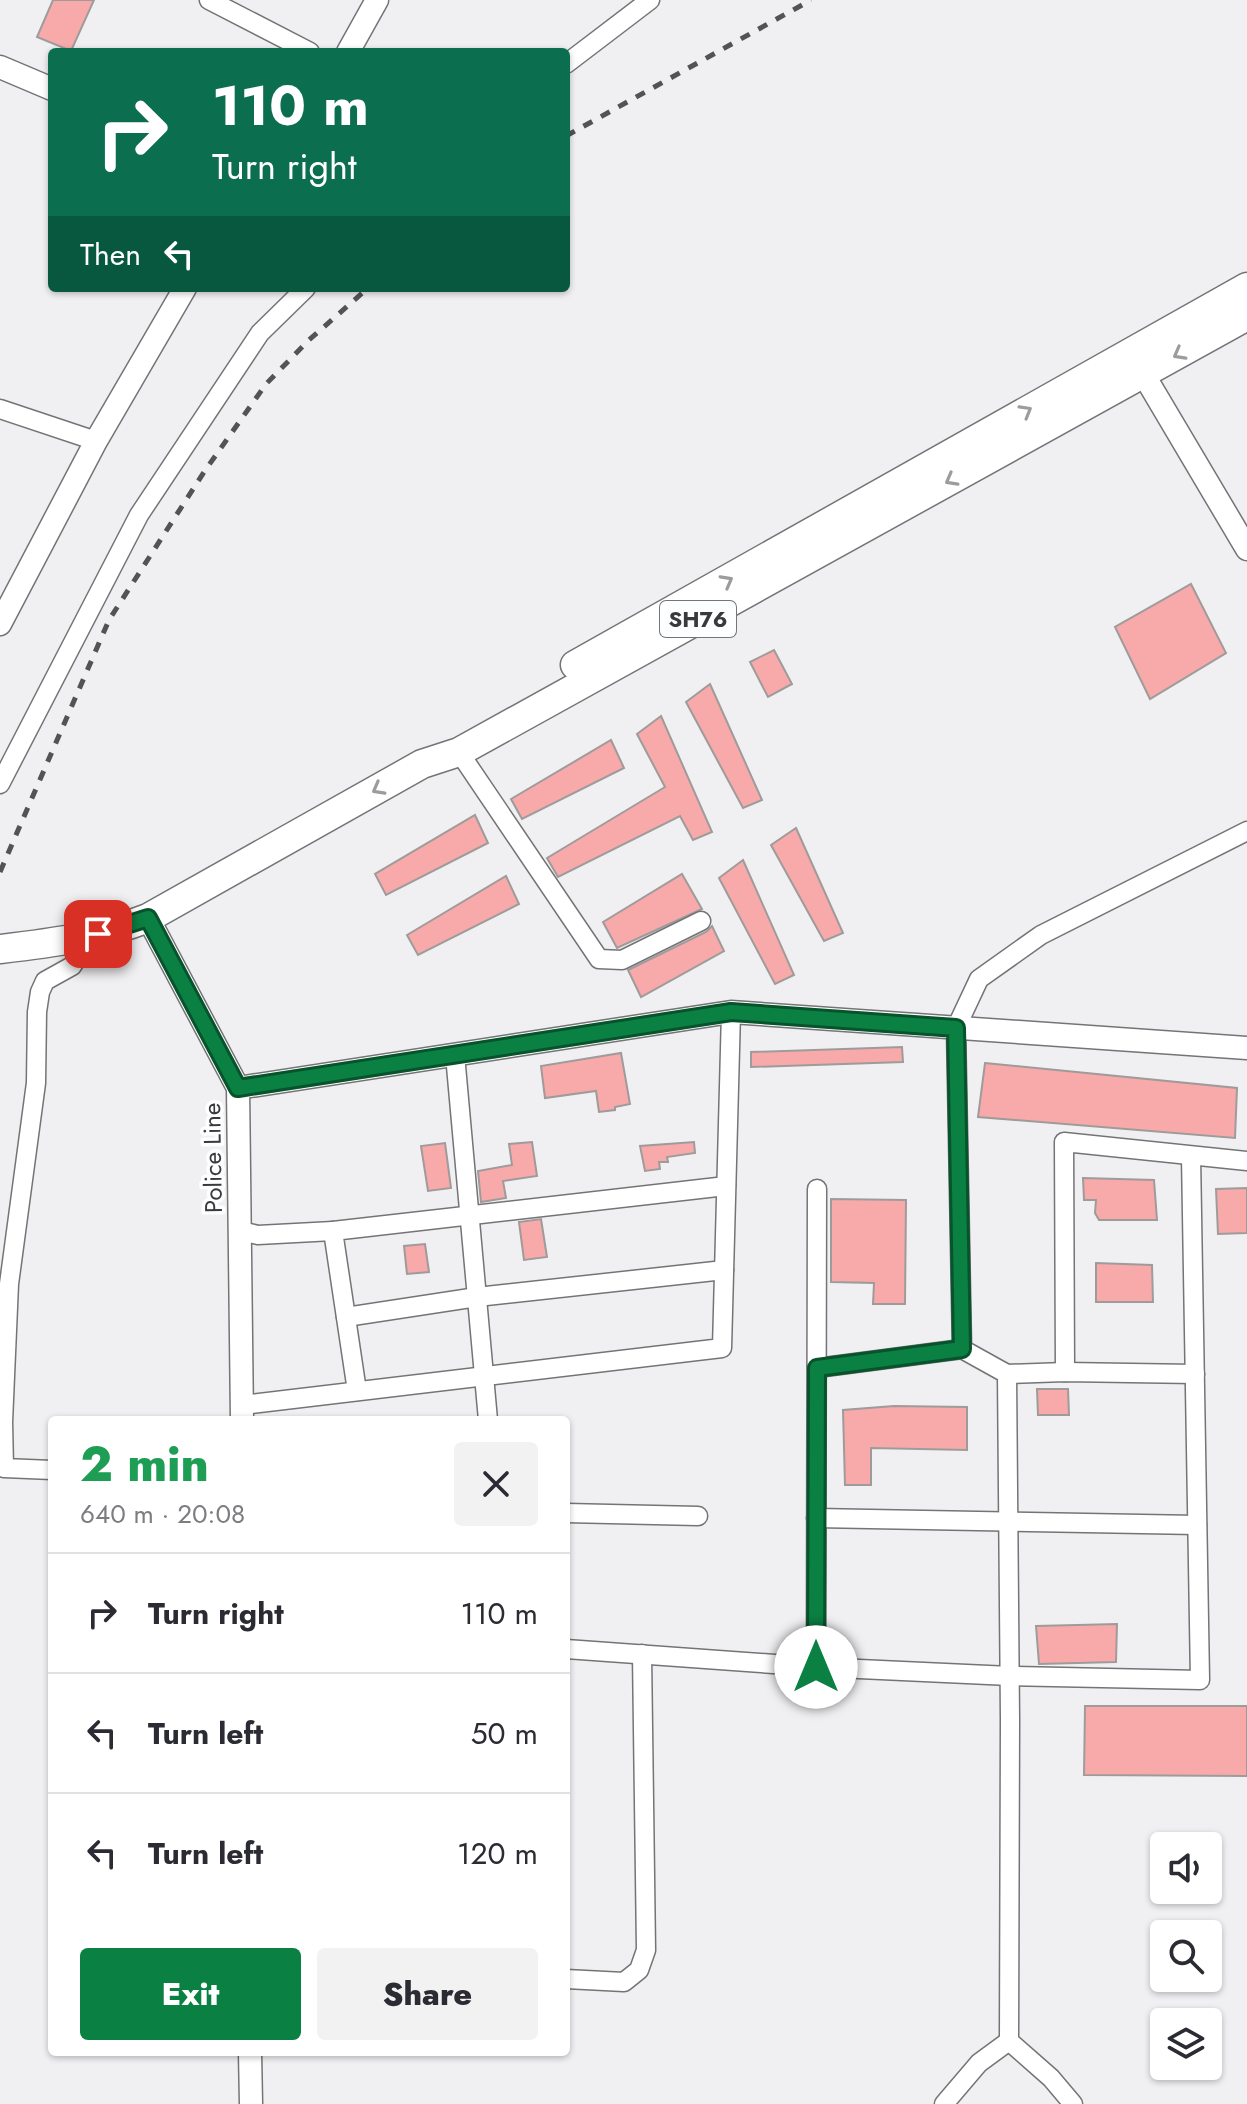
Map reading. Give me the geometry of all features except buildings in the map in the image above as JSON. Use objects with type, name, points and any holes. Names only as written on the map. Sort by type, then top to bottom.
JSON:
[{"type":"main road","name":"SH76","points":[[0,949],[82,938],[115,931],[148,918],[422,764],[459,752],[1137,363],[1247,287]]},
{"type":"main road","name":"SH76","points":[[422,764],[441,740],[1137,363],[1247,316]]},
{"type":"street","points":[[209,0],[302,48]]},
{"type":"street","points":[[350,48],[377,0]]},
{"type":"street","points":[[570,61],[650,0]]},
{"type":"street","points":[[0,67],[48,87]]},
{"type":"street","points":[[0,624],[96,441],[183,292]]},
{"type":"street","points":[[0,784],[139,515],[260,333],[302,292]]},
{"type":"street","points":[[1137,363],[1247,549]]},
{"type":"street","points":[[0,409],[96,441]]},
{"type":"street","points":[[459,752],[599,959],[622,960],[701,921]]},
{"type":"street","points":[[962,1349],[956,1028],[979,979],[1041,935],[1247,831]]},
{"type":"street","name":"Police Line","points":[[148,918],[238,1088],[242,1413]]},
{"type":"street","points":[[48,1470],[4,1468],[9,1284],[36,1083],[40,992],[45,981],[72,966],[79,955],[82,938]]},
{"type":"street","points":[[242,1413],[357,1391],[722,1348],[731,1012]]},
{"type":"street","points":[[238,1088],[731,1012],[1247,1048]]},
{"type":"street","points":[[455,1055],[488,1416]]},
{"type":"street","points":[[1065,1372],[1064,1142],[1247,1161]]},
{"type":"street","points":[[570,1649],[816,1667],[1010,1676],[1200,1680],[1191,1156]]},
{"type":"street","points":[[240,1231],[258,1235],[333,1231],[726,1186]]},
{"type":"street","points":[[816,1667],[817,1189]]},
{"type":"street","points":[[333,1231],[357,1391]]},
{"type":"street","points":[[346,1317],[477,1297],[724,1270]]},
{"type":"street","points":[[817,1368],[962,1349],[1007,1374],[1195,1374]]},
{"type":"street","points":[[1007,1374],[1009,2041],[1051,2078],[1073,2104]]},
{"type":"street","points":[[570,1513],[698,1516]]},
{"type":"street","points":[[816,1518],[1197,1525]]},
{"type":"street","points":[[570,1979],[624,1982],[639,1970],[646,1950],[642,1654]]},
{"type":"street","points":[[944,2104],[979,2063],[1009,2041]]},
{"type":"street","points":[[250,2056],[251,2104]]},
{"type":"railway","points":[[570,134],[811,0]]},
{"type":"railway","points":[[0,872],[109,620],[204,472],[266,384],[309,340],[363,292]]},
{"type":"route","points":[[98,934],[148,918],[238,1088],[731,1012],[956,1028],[962,1349],[817,1368],[816,1667]]}]
